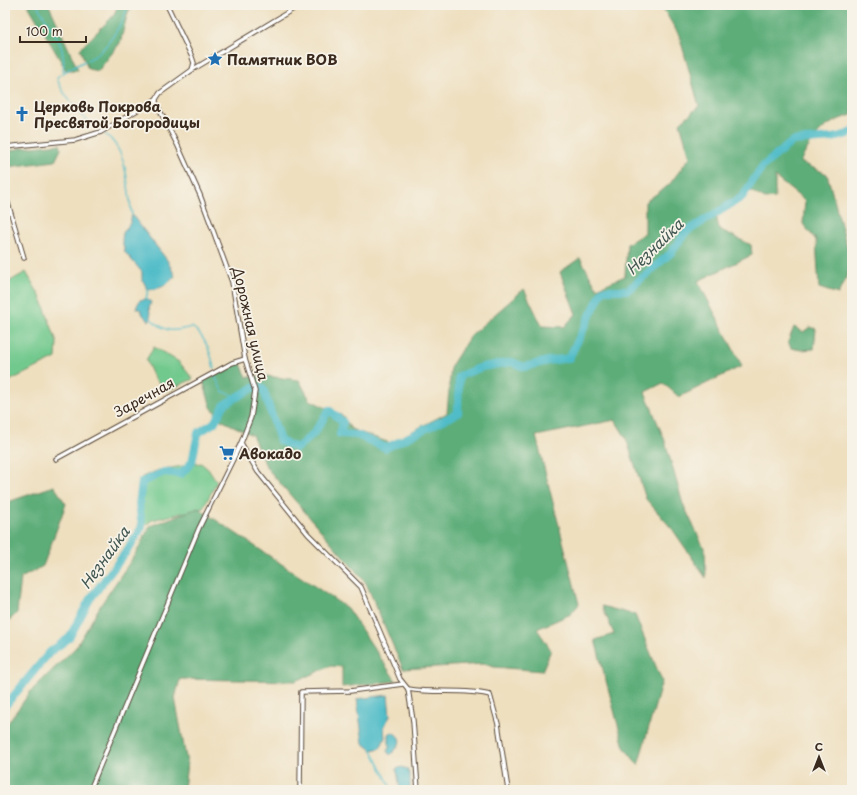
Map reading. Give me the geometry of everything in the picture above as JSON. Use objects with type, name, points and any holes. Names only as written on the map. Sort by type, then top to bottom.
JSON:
[{"type":"street","points":[[166,5],[192,57],[194,63],[192,70]]},
{"type":"street","points":[[5,147],[75,140],[101,132],[156,99],[160,93],[192,70],[300,5]]},
{"type":"street","name":"Дорожная улица","points":[[90,790],[199,528],[241,443],[251,417],[255,391],[245,358],[232,282],[200,195],[178,146],[156,103],[156,99]]},
{"type":"street","points":[[5,193],[24,258]]},
{"type":"street","name":"Заречная","points":[[56,459],[232,362],[245,358]]},
{"type":"street","points":[[241,443],[258,472],[308,534],[361,588],[404,684],[408,689],[413,721],[418,790]]},
{"type":"street","points":[[300,790],[301,692],[350,692],[404,684]]},
{"type":"street","points":[[408,689],[420,691],[480,692],[490,696],[498,724],[508,790]]},
{"type":"green space","points":[[28,5],[49,5],[78,70],[66,70]]},
{"type":"green space","points":[[118,5],[133,5],[128,12],[120,43],[98,71],[88,69],[80,49],[114,15]]},
{"type":"green space","points":[[661,5],[852,5],[852,115],[833,122],[820,132],[800,162],[827,174],[852,265],[838,294],[819,288],[816,240],[803,224],[805,201],[775,177],[775,198],[765,199],[747,189],[715,210],[719,229],[751,245],[752,255],[698,281],[742,366],[679,397],[663,383],[645,392],[665,441],[683,504],[705,550],[706,578],[673,530],[646,499],[626,438],[615,420],[536,436],[579,604],[571,614],[537,629],[551,650],[542,671],[494,667],[484,664],[403,669],[366,583],[267,468],[252,435],[221,420],[211,407],[203,381],[240,362],[247,377],[266,376],[299,380],[310,400],[343,416],[351,429],[390,443],[447,413],[451,366],[470,336],[524,289],[542,326],[564,327],[576,314],[560,272],[580,258],[597,288],[625,276],[627,244],[645,233],[645,202],[669,185],[690,157],[680,123],[699,106],[679,35]]},
{"type":"green space","points":[[60,144],[61,149],[55,161],[8,167],[9,176],[7,180],[5,176],[5,152],[22,148]]},
{"type":"green space","points":[[26,272],[41,298],[57,342],[56,358],[7,382],[5,376],[5,284]]},
{"type":"green space","points":[[794,327],[803,332],[810,327],[816,329],[814,349],[801,350],[791,348],[788,342]]},
{"type":"green space","points":[[154,347],[179,362],[193,379],[166,391],[154,378],[146,360]]},
{"type":"green space","points":[[201,463],[210,471],[217,482],[203,508],[152,520],[145,526],[139,527],[138,489],[142,477],[159,470]]},
{"type":"green space","points":[[54,486],[66,504],[43,566],[21,578],[17,613],[5,625],[5,503]]},
{"type":"green space","points":[[198,508],[347,608],[396,681],[342,687],[342,667],[331,666],[296,681],[180,679],[175,698],[187,763],[184,789],[5,790],[5,727],[31,691],[76,647],[102,603],[136,553],[150,526]]},
{"type":"green space","points":[[602,606],[635,615],[662,681],[638,765],[624,747],[595,640],[614,634]]},
{"type":"water","points":[[132,215],[167,260],[175,276],[160,288],[148,290],[142,279],[142,272],[125,252],[122,240],[123,233],[130,223]]},
{"type":"water","points":[[146,299],[151,302],[149,308],[151,319],[149,321],[143,315],[141,310],[136,308],[140,300]]},
{"type":"water","points":[[388,695],[390,716],[384,727],[385,738],[380,748],[372,750],[363,743],[357,699]]},
{"type":"water","points":[[392,732],[399,738],[400,741],[396,749],[390,755],[387,751],[389,748],[389,734]]},
{"type":"water","points":[[402,767],[407,769],[410,775],[410,790],[401,790],[400,788],[396,769]]},
{"type":"waterway","points":[[37,5],[57,37],[63,53],[63,73],[57,77],[59,83],[74,106],[98,130]]},
{"type":"waterway","points":[[88,60],[95,56],[113,37],[122,21],[128,5]]},
{"type":"waterway","points":[[64,72],[85,61]]},
{"type":"waterway","name":"Незнайка","points":[[256,387],[263,388],[280,441],[297,448],[314,433],[329,410],[343,422],[340,434],[357,435],[386,448],[458,413],[459,376],[482,367],[512,362],[524,367],[569,358],[603,290],[628,290],[672,252],[686,232],[742,197],[762,167],[793,141],[833,138],[848,134],[852,131]]},
{"type":"waterway","points":[[105,134],[113,141],[123,160],[128,182],[132,215]]},
{"type":"waterway","points":[[146,299],[148,290]]},
{"type":"waterway","points":[[151,319],[161,327],[170,330],[179,330],[192,327],[197,331],[207,345],[214,368]]},
{"type":"waterway","points":[[215,376],[222,391],[237,397]]},
{"type":"waterway","name":"Незнайка","points":[[5,706],[50,652],[69,638],[90,599],[126,552],[142,527],[139,504],[142,482],[164,472],[181,474],[192,462],[198,433],[214,423],[225,404],[253,388]]},
{"type":"waterway","points":[[372,750],[392,790]]},
{"type":"place","name":"Памятник ВОВ","points":[[215,59]]},
{"type":"place","name":"Церковь Покрова Пресвятой Богородицы","points":[[22,114]]},
{"type":"place","name":"Авокадо","points":[[227,453]]}]
